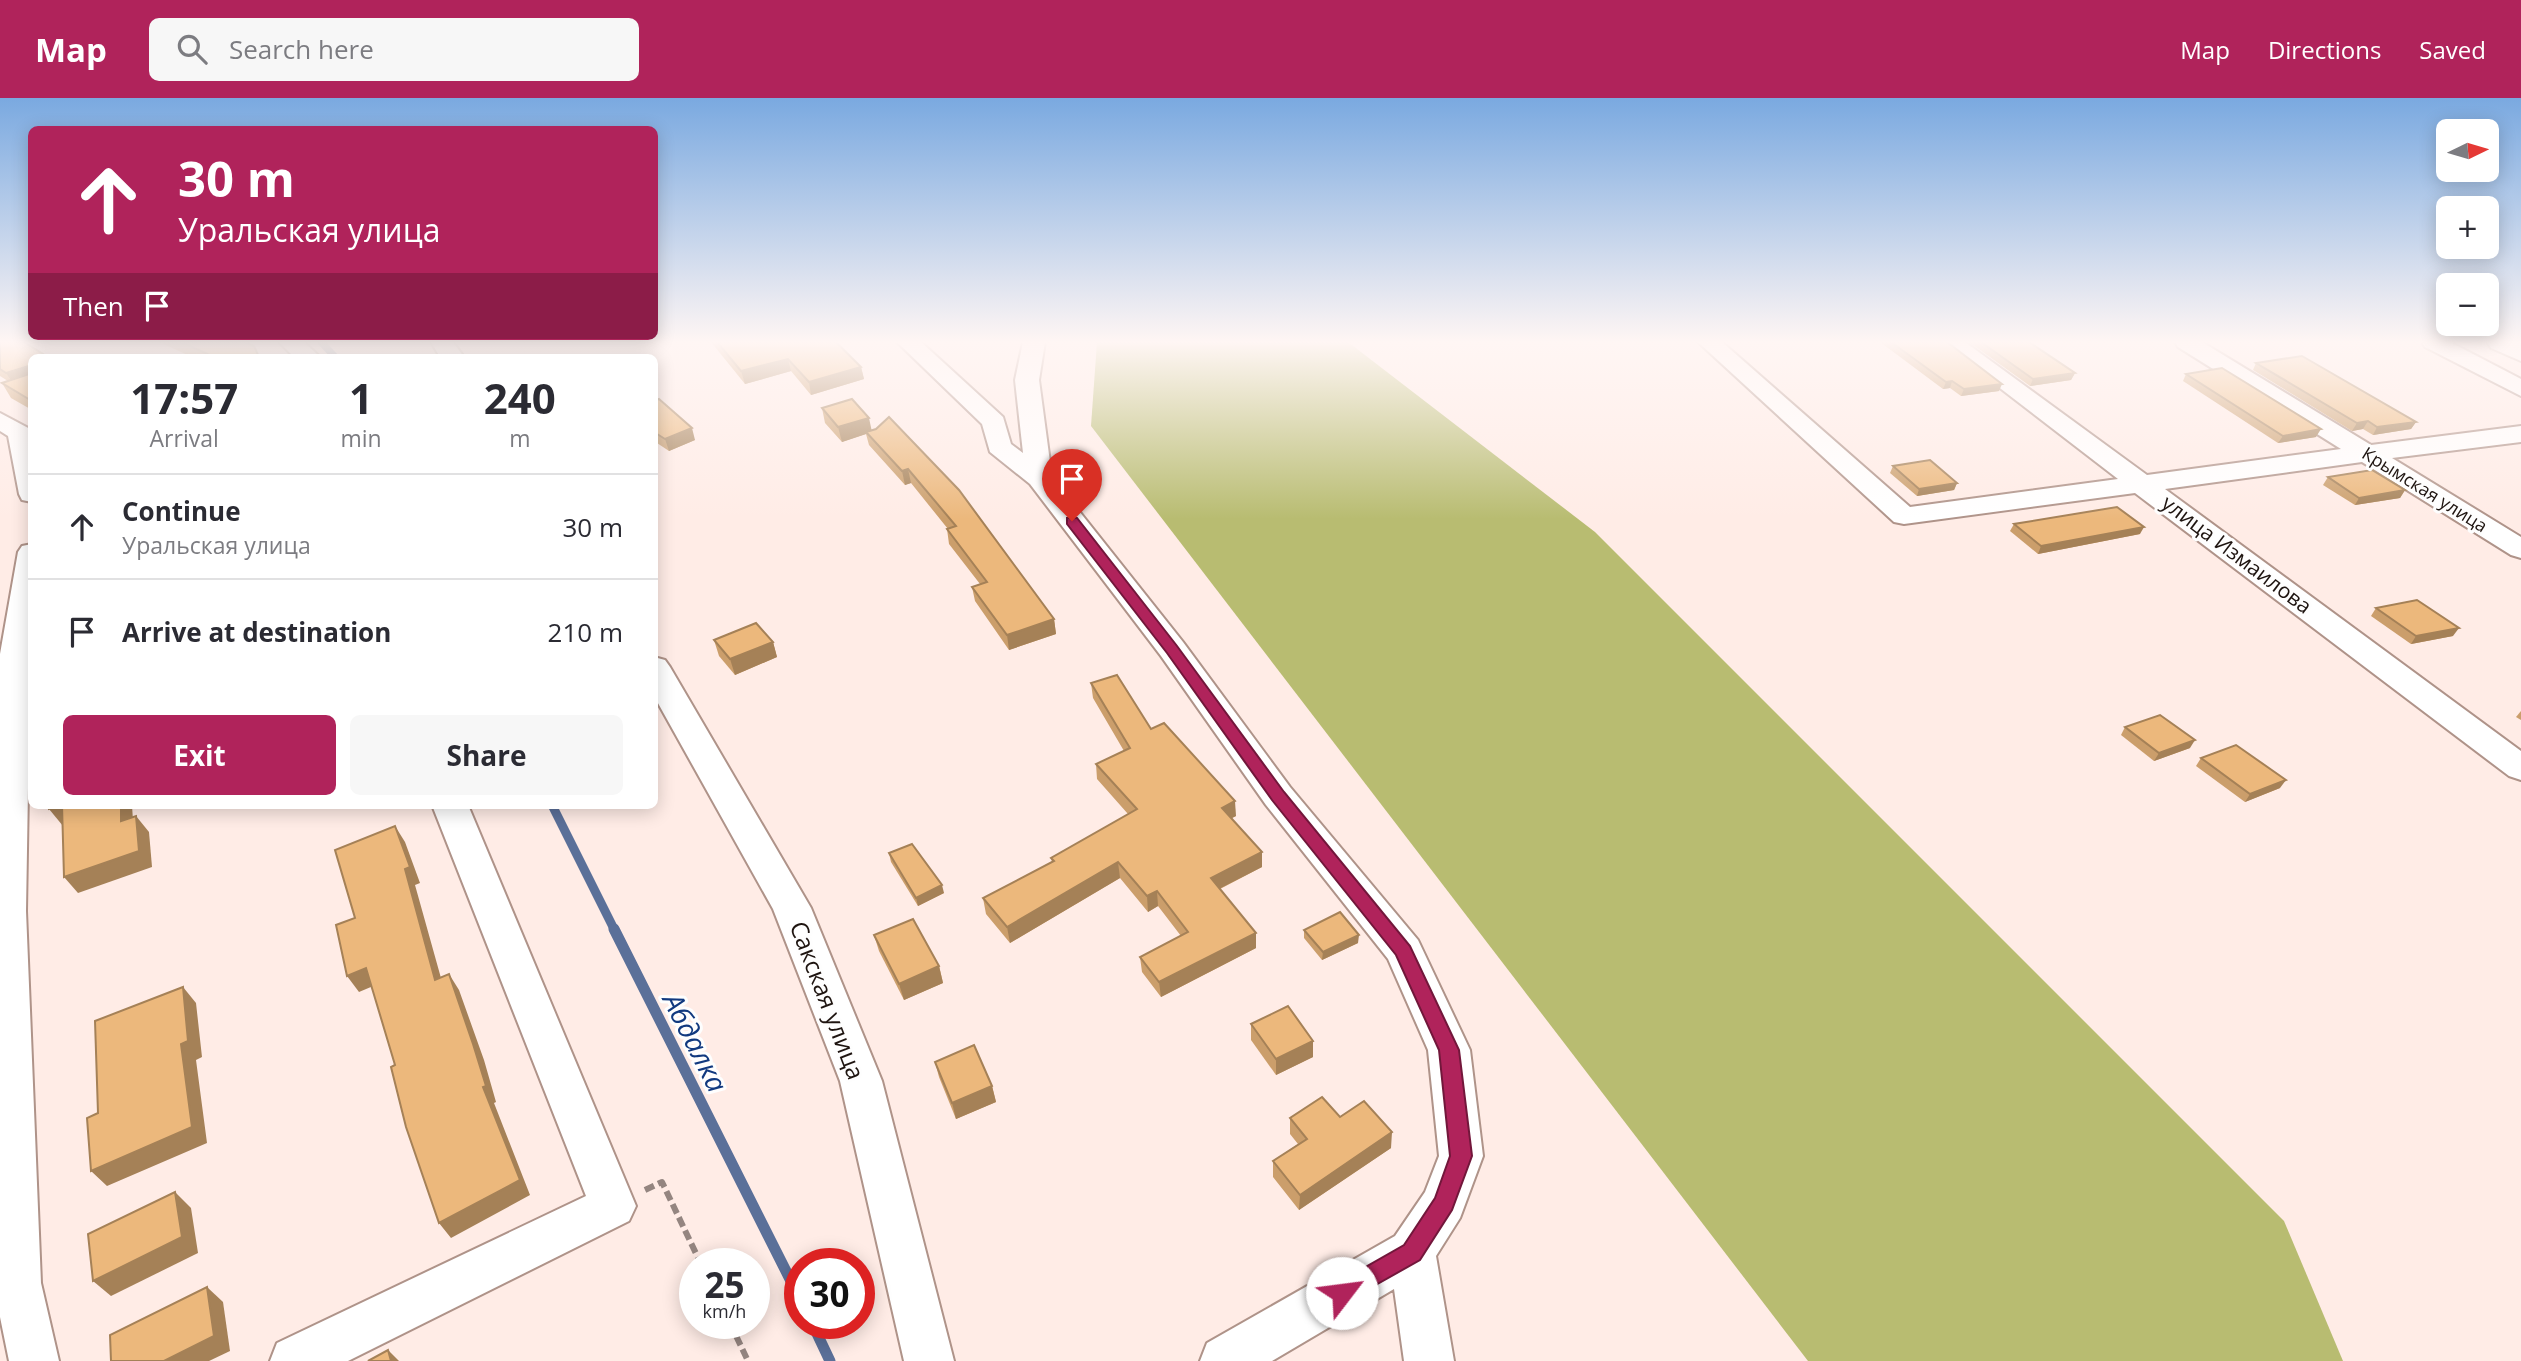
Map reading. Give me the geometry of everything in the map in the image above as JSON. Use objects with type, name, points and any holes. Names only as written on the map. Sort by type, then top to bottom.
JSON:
[{"type":"street","points":[[971,401],[993,422],[999,447],[1039,478],[1172,649],[1278,796],[1404,951],[1449,1050],[1461,1156],[1444,1203],[1412,1252],[1225,1361]]},
{"type":"street","points":[[1030,401],[1039,478]]},
{"type":"street","points":[[1775,401],[1904,516],[2147,486],[2367,452],[2521,433]]},
{"type":"street","name":"улица Измаилова","points":[[2031,401],[2521,768]]},
{"type":"street","name":"Крымская улица","points":[[2283,401],[2521,550]]},
{"type":"street","points":[[0,420],[20,432],[28,473]]},
{"type":"street","points":[[28,600],[7,911],[17,1283],[34,1361]]},
{"type":"street","name":"Сакская улица","points":[[658,674],[792,908],[856,1069],[929,1361]]},
{"type":"street","points":[[295,1361],[613,1206],[452,809]]},
{"type":"street","points":[[1412,1252],[1430,1361]]},
{"type":"path","points":[[613,1206],[662,1182],[693,1248]]},
{"type":"path","points":[[738,1339],[748,1361]]},
{"type":"green space","points":[[1093,401],[1425,401],[1595,532],[2284,1221],[2343,1361],[1808,1361],[1091,426]]},
{"type":"building","points":[[658,401],[692,428],[665,439],[658,435]]},
{"type":"building","points":[[854,401],[869,418],[838,427],[822,408]]},
{"type":"building","points":[[2228,401],[2275,401],[2321,429],[2283,436]]},
{"type":"building","points":[[2320,401],[2380,401],[2416,422],[2377,427],[2368,421],[2357,423]]},
{"type":"building","points":[[889,417],[959,490],[1054,619],[1007,635],[972,587],[987,582],[947,529],[956,526],[908,469],[902,471],[866,432],[876,429]]},
{"type":"building","points":[[1930,460],[1957,483],[1919,489],[1893,466]]},
{"type":"building","points":[[2372,470],[2405,490],[2359,498],[2328,477]]},
{"type":"building","points":[[2117,507],[2144,527],[2041,546],[2014,524]]},
{"type":"building","points":[[2417,600],[2459,628],[2416,636],[2376,608]]},
{"type":"building","points":[[756,623],[773,642],[730,659],[714,640]]},
{"type":"building","points":[[1117,675],[1151,729],[1164,723],[1235,801],[1222,808],[1262,852],[1211,878],[1256,933],[1159,982],[1140,957],[1188,932],[1157,891],[1147,896],[1118,862],[1007,927],[983,898],[1054,861],[1051,858],[1137,809],[1096,764],[1130,748],[1091,683]]},
{"type":"building","points":[[2160,715],[2195,740],[2159,753],[2125,727]]},
{"type":"building","points":[[2236,745],[2286,780],[2250,794],[2201,758]]},
{"type":"building","points":[[62,809],[121,809],[121,821],[136,816],[139,851],[64,877]]},
{"type":"building","points":[[395,826],[410,867],[405,869],[435,980],[449,974],[486,1086],[483,1087],[520,1180],[439,1223],[406,1127],[391,1067],[395,1065],[366,968],[347,976],[336,925],[355,918],[335,850]]},
{"type":"building","points":[[912,844],[942,885],[916,898],[889,853]]},
{"type":"building","points":[[1340,912],[1359,935],[1323,952],[1304,930]]},
{"type":"building","points":[[913,919],[939,966],[899,984],[874,935]]},
{"type":"building","points":[[183,987],[188,1041],[181,1044],[192,1127],[91,1171],[87,1118],[98,1113],[95,1021]]},
{"type":"building","points":[[1288,1006],[1313,1041],[1276,1059],[1251,1024]]},
{"type":"building","points":[[974,1045],[992,1086],[952,1103],[935,1062]]},
{"type":"building","points":[[1322,1097],[1340,1117],[1364,1101],[1392,1132],[1300,1195],[1273,1161],[1307,1139],[1290,1118]]},
{"type":"building","points":[[175,1192],[182,1237],[93,1281],[88,1234]]},
{"type":"building","points":[[207,1287],[214,1336],[164,1361],[111,1361],[110,1335]]},
{"type":"building","points":[[388,1350],[391,1361],[368,1361]]},
{"type":"waterway","name":"Абдалка","points":[[554,809],[614,929]]},
{"type":"waterway","name":"Абдалка","points":[[614,929],[784,1267]]},
{"type":"waterway","name":"Абдалка","points":[[820,1339],[830,1361]]},
{"type":"route","points":[[1072,521],[1172,649],[1278,796],[1404,951],[1449,1050],[1461,1156],[1444,1203],[1412,1252],[1342,1293]]}]
